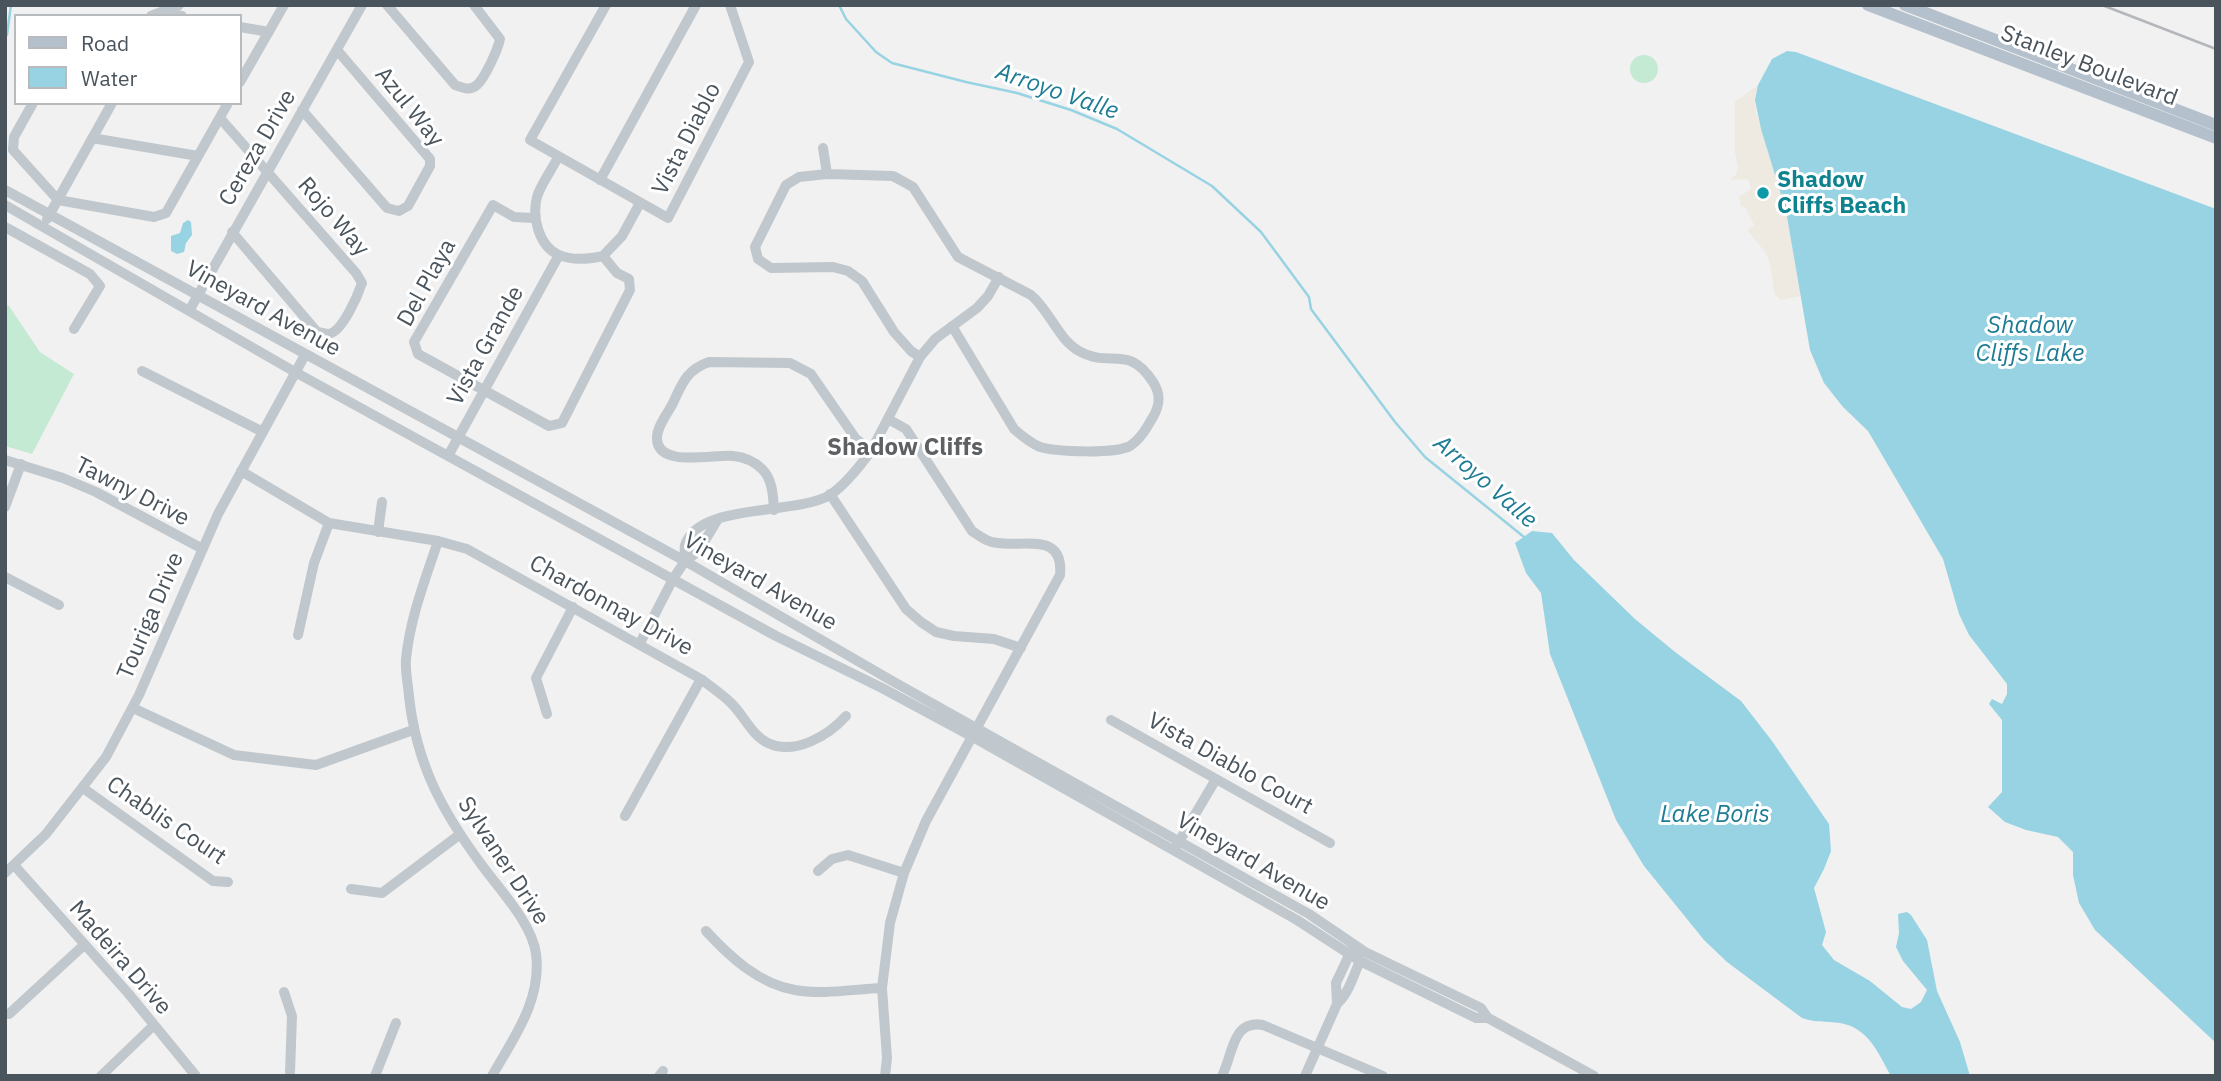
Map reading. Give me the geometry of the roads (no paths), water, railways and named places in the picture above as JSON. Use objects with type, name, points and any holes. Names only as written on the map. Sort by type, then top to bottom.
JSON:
[{"type":"main road","name":"Stanley Boulevard","points":[[1868,5],[2216,138]]},
{"type":"main road","name":"Stanley Boulevard","points":[[1905,5],[2216,125]]},
{"type":"street","points":[[161,14],[179,5]]},
{"type":"street","points":[[242,78],[284,5]]},
{"type":"street","name":"Cereza Drive","points":[[189,311],[362,5]]},
{"type":"street","points":[[387,5],[455,85],[467,89],[477,85],[498,48],[500,39],[474,5]]},
{"type":"street","points":[[606,5],[530,140],[600,180],[696,5]]},
{"type":"street","name":"Vista Diablo","points":[[600,180],[668,218],[749,62],[730,5]]},
{"type":"street","points":[[242,27],[268,32]]},
{"type":"street","name":"Azul Way","points":[[302,110],[387,208],[398,211],[408,206],[430,166],[430,159],[337,50]]},
{"type":"street","points":[[32,105],[14,137],[13,150],[58,200],[154,217],[166,213],[227,105]]},
{"type":"street","points":[[43,226],[111,105]]},
{"type":"street","name":"Rojo Way","points":[[220,118],[362,283],[338,330],[328,334],[317,331],[232,232]]},
{"type":"street","points":[[92,138],[198,156]]},
{"type":"street","points":[[823,148],[827,174]]},
{"type":"street","points":[[558,157],[538,195],[534,218],[549,248],[559,255],[577,259],[603,256],[622,236],[640,203]]},
{"type":"street","points":[[920,357],[894,332],[862,281],[848,271],[833,267],[771,268],[758,259],[755,247],[786,186],[799,177],[827,174],[893,176],[913,187],[958,257],[1018,286],[1040,302],[1076,350],[1092,358],[1128,358],[1137,363],[1154,383],[1159,395],[1158,408],[1139,439],[1128,447],[1113,450],[1056,450],[1039,446],[1014,429],[952,326]]},
{"type":"street","name":"Vineyard Avenue","points":[[5,190],[814,634],[975,733],[1177,846],[1308,915],[1351,950],[1481,1008],[1488,1018],[1594,1076]]},
{"type":"street","points":[[5,221],[9,207],[18,198]]},
{"type":"street","name":"Del Playa","points":[[484,390],[418,354],[414,342],[493,205],[514,217],[534,218]]},
{"type":"street","name":"Vineyard Avenue","points":[[9,207],[295,372],[776,636],[975,733]]},
{"type":"street","points":[[5,227],[89,274],[100,286],[74,329]]},
{"type":"street","name":"Vista Grande","points":[[448,456],[559,255]]},
{"type":"street","points":[[484,390],[549,426],[562,423],[630,290],[628,279],[617,272],[603,256]]},
{"type":"street","points":[[640,643],[684,561],[698,552],[718,519],[803,505],[830,494],[861,465],[920,357],[935,340],[977,308],[999,277]]},
{"type":"street","name":"Touriga Drive","points":[[5,873],[46,834],[106,757],[133,708],[201,548],[305,355]]},
{"type":"street","points":[[774,510],[772,487],[764,470],[750,461],[734,456],[671,457],[660,449],[657,439],[659,428],[689,373],[700,365],[709,362],[790,363],[801,367],[811,374],[856,439],[871,451]]},
{"type":"street","points":[[142,371],[263,432]]},
{"type":"street","points":[[885,1076],[887,1058],[883,988],[890,923],[904,873],[926,821],[1060,575],[1061,563],[1058,553],[1048,545],[999,544],[986,541],[972,531],[906,429],[888,419]]},
{"type":"street","name":"Tawny Drive","points":[[5,460],[96,492],[201,548]]},
{"type":"street","points":[[5,507],[21,464]]},
{"type":"street","points":[[241,471],[329,523],[314,563],[298,635]]},
{"type":"street","points":[[830,494],[906,608],[921,622],[936,632],[994,639],[1021,648]]},
{"type":"street","points":[[378,532],[382,502]]},
{"type":"street","name":"Chardonnay Drive","points":[[329,523],[438,541],[467,549],[701,679],[733,705],[767,743],[789,747],[809,742],[833,731],[846,716]]},
{"type":"street","name":"Sylvaner Drive","points":[[438,541],[413,615],[406,662],[413,730],[434,791],[460,835],[528,928],[536,952],[536,980],[530,1009],[492,1076]]},
{"type":"street","points":[[5,577],[59,605]]},
{"type":"street","points":[[547,714],[536,678],[573,607]]},
{"type":"street","points":[[625,816],[701,679]]},
{"type":"street","points":[[133,708],[234,755],[316,765],[413,730]]},
{"type":"street","name":"Vista Diablo Court","points":[[1111,720],[1330,843]]},
{"type":"street","points":[[1177,846],[1216,779]]},
{"type":"street","name":"Chablis Court","points":[[83,789],[213,881],[228,882]]},
{"type":"street","points":[[351,890],[382,893],[460,835]]},
{"type":"street","points":[[818,871],[832,859],[848,855],[904,873]]},
{"type":"street","name":"Madeira Drive","points":[[14,865],[128,993],[196,1076]]},
{"type":"street","points":[[706,931],[724,951],[768,982],[795,990],[883,988]]},
{"type":"street","points":[[9,1014],[85,945]]},
{"type":"street","points":[[1305,1076],[1337,1004],[1344,997],[1360,961],[1351,950],[1336,983],[1337,1004]]},
{"type":"street","name":"Vineyard Avenue","points":[[1360,961],[1476,1018],[1488,1018]]},
{"type":"street","points":[[284,992],[292,1016],[290,1075]]},
{"type":"street","points":[[375,1076],[396,1023]]},
{"type":"street","points":[[1222,1076],[1238,1034],[1247,1025],[1254,1023],[1382,1076]]},
{"type":"street","points":[[101,1076],[153,1026]]},
{"type":"water","name":"Shadow Cliffs Lake","points":[[1787,51],[1796,52],[2216,209],[2216,1043],[2095,930],[2079,903],[2073,875],[2073,852],[2058,837],[2005,822],[1988,807],[2002,792],[2002,720],[1989,704],[1992,699],[2002,704],[2007,694],[2007,684],[1969,635],[1959,614],[1943,559],[1868,431],[1843,407],[1824,383],[1810,350],[1786,211],[1755,100],[1758,85],[1772,59]]},
{"type":"water","points":[[188,220],[191,222],[192,235],[184,252],[177,254],[171,251],[171,236],[180,233],[183,223]]},
{"type":"water","name":"Lake Boris","points":[[1532,531],[1552,533],[1574,560],[1635,619],[1741,701],[1829,824],[1831,851],[1814,888],[1826,932],[1822,945],[1834,960],[1870,981],[1902,1007],[1911,1009],[1921,1002],[1927,990],[1903,961],[1896,947],[1899,933],[1898,914],[1907,912],[1911,915],[1927,940],[1937,991],[1960,1042],[1970,1076],[1891,1076],[1877,1050],[1858,1030],[1840,1023],[1802,1018],[1727,962],[1704,940],[1644,866],[1616,820],[1550,654],[1541,593],[1526,573],[1515,543]]},
{"type":"waterway","points":[[7,35],[11,5]]},
{"type":"waterway","name":"Arroyo Valle","points":[[839,5],[846,19],[876,52],[892,63],[1017,93],[1071,110],[1117,129],[1212,186],[1261,232],[1309,297],[1311,309],[1395,422],[1425,457],[1524,537]]},
{"type":"railway","points":[[2102,5],[2216,49]]},
{"type":"place","name":"Shadow Cliffs Beach","points":[[1763,193]]},
{"type":"district","name":"Shadow Cliffs","points":[[905,448]]}]
